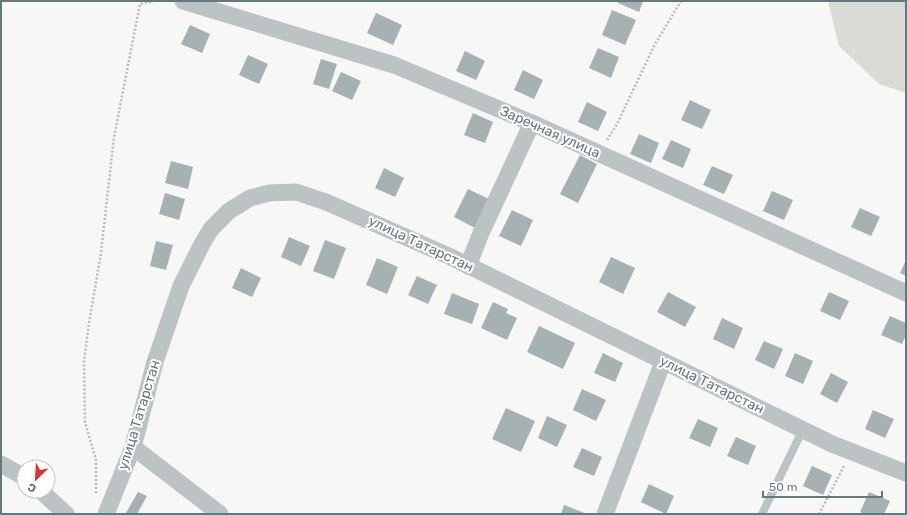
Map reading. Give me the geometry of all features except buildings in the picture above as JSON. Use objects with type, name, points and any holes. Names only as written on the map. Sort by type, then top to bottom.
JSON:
[{"type":"street","name":"Заречная улица","points":[[183,1],[394,65],[532,122],[906,293]]},
{"type":"street","points":[[468,266],[481,233],[532,122]]},
{"type":"street","name":"улица Татарстан","points":[[106,514],[133,447],[155,362],[181,286],[202,244],[211,229],[229,211],[250,198],[269,193],[296,192],[326,202],[468,266],[803,429],[906,473]]},
{"type":"street","points":[[605,514],[663,362]]},
{"type":"street","points":[[133,447],[220,514]]},
{"type":"street","points":[[1,464],[16,472]]},
{"type":"street","points":[[50,499],[66,514]]},
{"type":"lane","points":[[762,514],[803,429]]},
{"type":"path","points":[[96,498],[96,460],[85,422],[84,361],[89,323],[102,253],[114,138],[127,77],[134,30],[140,4],[154,1]]},
{"type":"path","points":[[599,153],[617,124],[655,44],[681,1]]},
{"type":"path","points":[[819,514],[852,451]]},
{"type":"shaded area","points":[[829,1],[906,1],[906,93],[879,84],[839,46]]}]
